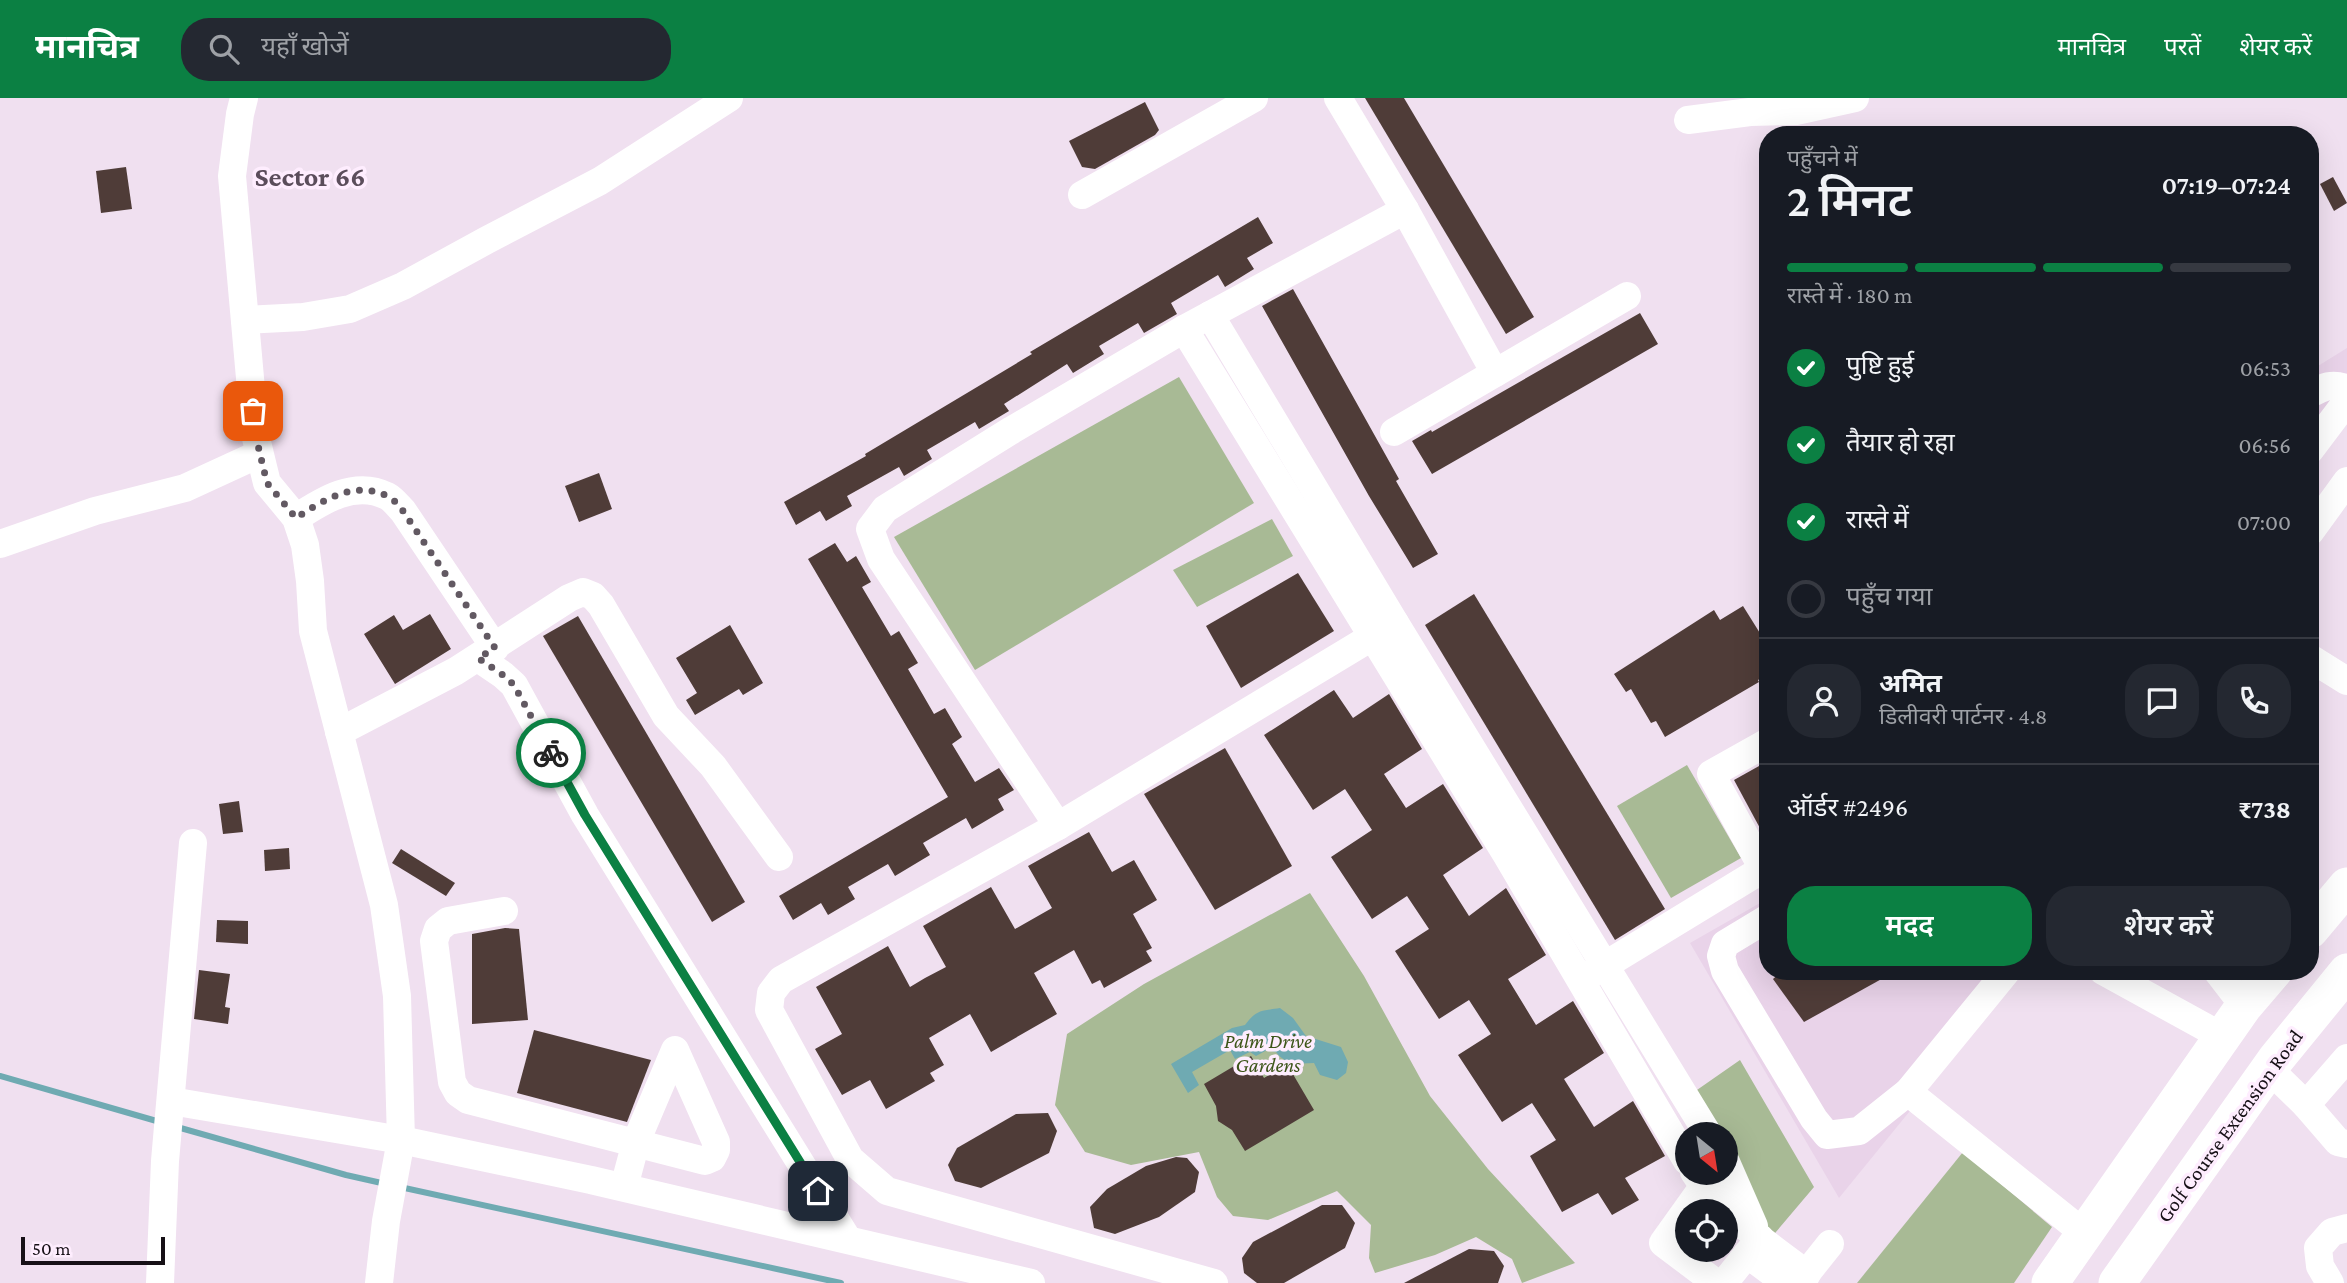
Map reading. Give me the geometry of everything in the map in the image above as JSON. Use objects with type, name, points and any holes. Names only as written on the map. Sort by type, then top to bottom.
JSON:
[{"type":"main road","points":[[2319,909],[2347,886]]},
{"type":"main road","name":"Golf Course Extension Road","points":[[2117,1283],[2269,1069],[2347,972]]},
{"type":"main road","points":[[2050,1283],[2244,1006],[2266,980]]},
{"type":"street","points":[[244,98],[232,176],[255,433],[267,483],[296,518],[305,545],[313,631],[384,905],[397,996],[401,1140],[379,1283]]},
{"type":"street","points":[[244,320],[303,317],[350,309],[404,286],[600,181],[729,98]]},
{"type":"street","points":[[1082,195],[1254,98]]},
{"type":"street","points":[[1338,98],[1405,210],[1495,373]]},
{"type":"street","points":[[1688,120],[1750,112],[1796,111],[1855,98]]},
{"type":"street","points":[[1058,826],[881,559],[870,529],[885,509],[1012,430],[1184,329],[1405,210]]},
{"type":"street","points":[[1394,432],[1627,296]]},
{"type":"street","points":[[1210,315],[1506,854],[1675,1141]]},
{"type":"street","points":[[1184,329],[1605,965],[1701,1122]]},
{"type":"street","points":[[2319,389],[2326,385],[2339,385],[2347,389]]},
{"type":"street","points":[[2319,438],[2347,401]]},
{"type":"street","points":[[0,544],[94,511],[185,488],[259,454]]},
{"type":"street","points":[[2319,520],[2347,481]]},
{"type":"street","points":[[296,518],[345,491],[363,489],[389,496],[403,511],[487,653],[514,685],[585,815],[847,1238]]},
{"type":"street","points":[[339,732],[487,653],[569,598],[583,593],[593,596],[601,605],[666,716],[713,766],[779,856]]},
{"type":"street","points":[[1214,1283],[887,1191],[850,1159],[769,1010],[771,993],[780,980],[1058,826],[1383,631]]},
{"type":"street","points":[[2319,664],[2347,681]]},
{"type":"street","points":[[1759,747],[1711,774],[1759,863]]},
{"type":"street","points":[[160,1283],[165,1161],[193,843]]},
{"type":"street","points":[[1580,980],[1759,877]]},
{"type":"street","points":[[504,911],[448,921],[438,929],[434,941],[452,1082],[458,1093],[468,1100],[636,1142],[624,1187]]},
{"type":"street","points":[[1759,923],[1725,944],[1721,956],[1725,971],[1814,1119],[1827,1135],[1859,1131],[1908,1092],[2000,980]]},
{"type":"street","points":[[2120,980],[2224,1037]]},
{"type":"street","points":[[2224,980],[2244,1006]]},
{"type":"street","points":[[2306,1105],[2347,1058]]},
{"type":"street","points":[[2269,1069],[2306,1105],[2338,1142],[2347,1144]]},
{"type":"street","points":[[1908,1092],[2085,1234]]},
{"type":"street","points":[[171,1101],[401,1140],[624,1187],[1028,1283]]},
{"type":"street","points":[[1696,1185],[1663,1243],[1740,1268],[1797,1280],[1830,1244]]},
{"type":"street","points":[[1701,1185],[1740,1268]]},
{"type":"street","points":[[1729,1185],[1740,1268]]},
{"type":"street","points":[[2330,1283],[2320,1266],[2318,1248],[2332,1232],[2347,1228]]},
{"type":"shaded area","points":[[2347,348],[2347,412],[2319,450],[2319,365]]},
{"type":"shaded area","points":[[1759,904],[1759,980],[2017,980],[1839,1198],[1690,943]]},
{"type":"green space","points":[[1179,377],[1254,503],[975,670],[894,537]]},
{"type":"green space","points":[[1272,519],[1293,556],[1197,607],[1173,570]]},
{"type":"green space","points":[[1687,765],[1741,858],[1671,898],[1617,806]]},
{"type":"green space","name":"Palm Drive Gardens","points":[[1310,893],[1364,976],[1430,1096],[1488,1169],[1575,1263],[1522,1283],[1512,1259],[1476,1237],[1435,1255],[1375,1273],[1369,1258],[1371,1225],[1337,1191],[1268,1220],[1233,1216],[1217,1197],[1199,1152],[1131,1165],[1085,1152],[1055,1105],[1067,1034],[1144,984]]},
{"type":"green space","points":[[1740,1060],[1814,1187],[1770,1239],[1737,1185],[1738,1122],[1698,1122],[1684,1099]]},
{"type":"green space","points":[[1963,1152],[2052,1227],[2014,1283],[1857,1283]]},
{"type":"water","points":[[1280,1008],[1293,1018],[1306,1036],[1341,1047],[1348,1062],[1346,1073],[1337,1080],[1320,1075],[1314,1063],[1288,1061],[1276,1052],[1267,1050],[1256,1056],[1250,1052],[1235,1059],[1230,1050],[1192,1072],[1199,1085],[1188,1093],[1171,1064],[1232,1028],[1245,1025],[1256,1013]]},
{"type":"building","points":[[1365,98],[1404,98],[1534,317],[1506,334]]},
{"type":"building","points":[[1145,102],[1159,130],[1155,135],[1095,169],[1082,167],[1069,141]]},
{"type":"building","points":[[126,167],[132,209],[101,213],[96,171]]},
{"type":"building","points":[[2333,177],[2347,203],[2334,211],[2320,184]]},
{"type":"building","points":[[1258,217],[1273,243],[1247,258],[1254,269],[1225,287],[1218,275],[1171,303],[1177,314],[1144,333],[1138,323],[1099,346],[1104,354],[1073,373],[1067,364],[1004,404],[1009,411],[979,429],[975,422],[927,450],[932,459],[904,476],[899,467],[847,496],[852,506],[826,521],[820,511],[796,525],[784,502],[866,456],[865,454],[1032,354],[1030,352]]},
{"type":"building","points":[[1293,289],[1438,554],[1413,568],[1369,496],[1262,306]]},
{"type":"building","points":[[1640,313],[1658,344],[1432,474],[1412,441]]},
{"type":"building","points":[[599,473],[612,509],[579,522],[565,486]]},
{"type":"building","points":[[835,543],[847,562],[856,556],[871,582],[862,587],[891,636],[899,631],[918,663],[908,669],[934,714],[945,708],[962,737],[952,744],[975,782],[999,768],[1014,790],[998,799],[1004,810],[972,829],[966,818],[923,843],[930,855],[895,876],[888,864],[848,887],[855,899],[828,915],[821,903],[793,920],[779,896],[948,797],[808,559]]},
{"type":"building","points":[[1298,573],[1334,631],[1241,688],[1206,626]]},
{"type":"building","points":[[1474,594],[1665,909],[1615,940],[1425,625]]},
{"type":"building","points":[[1743,606],[1759,632],[1759,682],[1665,737],[1656,721],[1651,723],[1631,689],[1626,692],[1614,674],[1714,610],[1720,620]]},
{"type":"building","points":[[430,614],[451,649],[395,684],[364,634],[394,615],[403,630]]},
{"type":"building","points":[[578,616],[745,902],[712,922],[543,636]]},
{"type":"building","points":[[730,625],[763,683],[743,695],[739,689],[695,715],[686,700],[697,693],[676,658]]},
{"type":"building","points":[[1334,690],[1353,718],[1389,694],[1422,749],[1384,774],[1406,808],[1443,784],[1483,848],[1443,875],[1469,916],[1506,888],[1546,955],[1508,979],[1536,1025],[1573,1001],[1604,1053],[1564,1079],[1594,1127],[1633,1101],[1665,1156],[1625,1178],[1639,1200],[1612,1215],[1598,1193],[1562,1212],[1530,1156],[1556,1140],[1532,1103],[1502,1122],[1458,1055],[1491,1034],[1469,1000],[1439,1019],[1395,951],[1429,929],[1407,896],[1372,919],[1331,857],[1372,830],[1345,789],[1313,810],[1264,735]]},
{"type":"building","points":[[1225,748],[1292,866],[1215,910],[1144,794]]},
{"type":"building","points":[[1759,766],[1759,826],[1734,780]]},
{"type":"building","points":[[239,801],[243,832],[223,834],[219,804]]},
{"type":"building","points":[[1089,832],[1112,872],[1134,860],[1157,900],[1133,914],[1152,948],[1146,951],[1152,961],[1104,988],[1100,980],[1092,984],[1074,950],[1034,973],[1057,1014],[991,1052],[970,1014],[929,1038],[944,1065],[930,1073],[935,1081],[886,1109],[870,1080],[842,1095],[815,1049],[842,1034],[816,987],[888,946],[910,987],[946,967],[923,926],[991,887],[1015,929],[1052,908],[1028,866]]},
{"type":"building","points":[[289,848],[290,869],[265,871],[264,850]]},
{"type":"building","points":[[401,849],[455,883],[446,896],[392,863]]},
{"type":"building","points":[[217,920],[248,921],[248,944],[216,942]]},
{"type":"building","points":[[505,928],[519,929],[528,1020],[472,1024],[472,934]]},
{"type":"building","points":[[199,970],[230,974],[225,1007],[230,1008],[228,1024],[194,1019]]},
{"type":"building","points":[[1774,980],[1880,980],[1804,1022]]},
{"type":"building","points":[[534,1030],[651,1060],[627,1122],[517,1093]]},
{"type":"building","points":[[1251,1056],[1264,1078],[1287,1064],[1314,1110],[1245,1151],[1232,1130],[1218,1121],[1216,1106],[1204,1084]]},
{"type":"building","points":[[1048,1113],[1057,1131],[1049,1153],[981,1188],[955,1181],[948,1165],[957,1148],[1016,1114]]},
{"type":"building","points":[[1176,1157],[1187,1158],[1199,1172],[1195,1192],[1159,1217],[1115,1234],[1094,1228],[1090,1207],[1107,1189],[1146,1166]]},
{"type":"building","points":[[1322,1205],[1342,1205],[1355,1223],[1345,1248],[1284,1283],[1257,1283],[1244,1273],[1242,1258],[1253,1242]]},
{"type":"building","points":[[1469,1249],[1494,1251],[1504,1266],[1498,1283],[1404,1283]]},
{"type":"waterway","points":[[0,1076],[160,1122]]},
{"type":"waterway","points":[[177,1127],[386,1184]]},
{"type":"waterway","points":[[400,1187],[841,1283]]},
{"type":"way so far","points":[[253,411],[255,433],[267,483],[296,518],[345,491],[363,489],[389,496],[403,511],[495,648],[478,658],[514,685],[551,753]]},
{"type":"district","name":"Sector 66","points":[[310,176]]},
{"type":"route","points":[[551,753],[585,815],[818,1191]]}]
